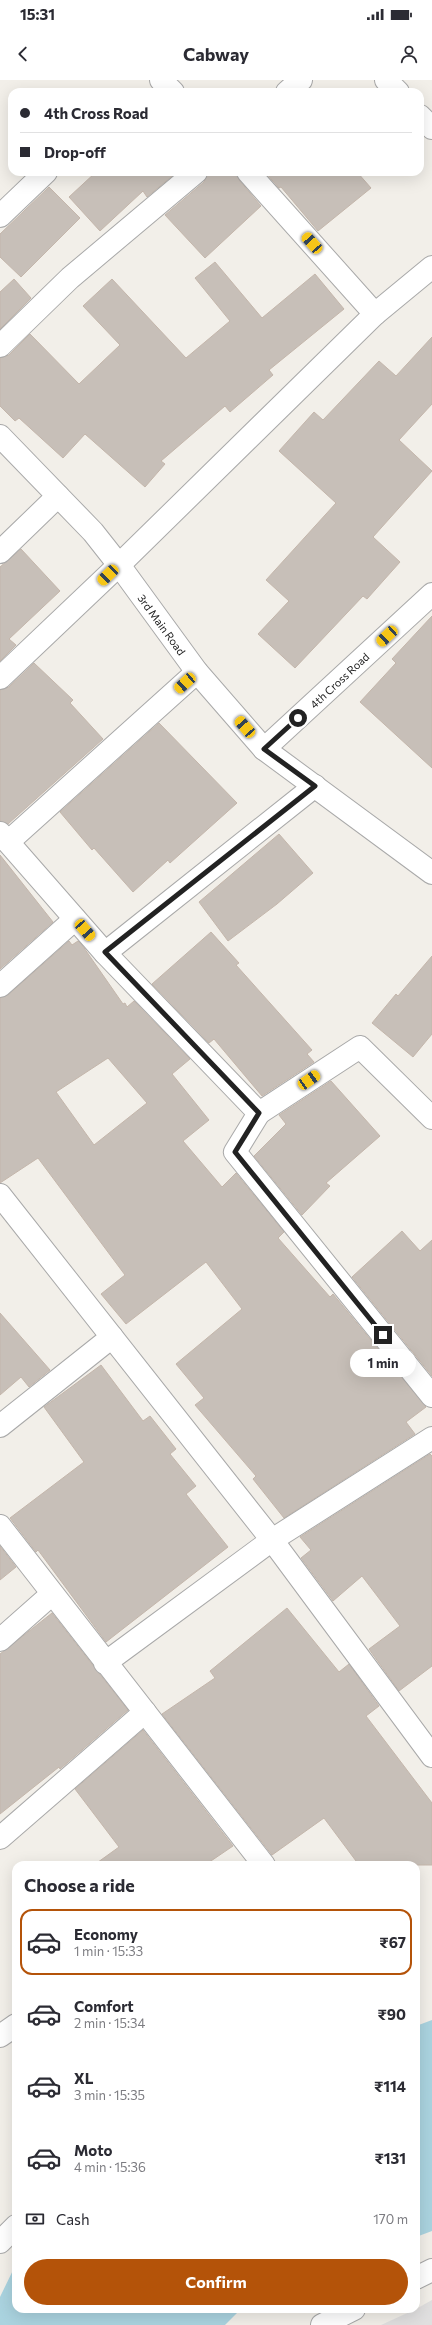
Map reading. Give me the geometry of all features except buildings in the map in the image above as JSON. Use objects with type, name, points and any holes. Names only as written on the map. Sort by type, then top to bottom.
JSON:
[{"type":"street","points":[[161,80],[169,88]]},
{"type":"street","points":[[292,88],[301,80]]},
{"type":"street","points":[[386,80],[394,88]]},
{"type":"street","points":[[424,120],[432,128]]},
{"type":"street","points":[[0,216],[42,176]]},
{"type":"street","points":[[0,346],[70,278],[191,176]]},
{"type":"street","points":[[252,176],[375,314]]},
{"type":"street","points":[[0,678],[119,565],[375,314],[432,267]]},
{"type":"street","name":"3rd Main Road","points":[[0,436],[93,532],[197,672],[264,749],[315,786],[428,863]]},
{"type":"street","points":[[0,552],[58,496]]},
{"type":"street","name":"4th Cross Road","points":[[264,749],[432,594]]},
{"type":"street","points":[[197,672],[4,837],[105,952],[259,1113]]},
{"type":"street","points":[[105,952],[315,786]]},
{"type":"street","points":[[0,986],[75,919]]},
{"type":"street","points":[[432,1118],[360,1046],[259,1113],[235,1152],[432,1396]]},
{"type":"street","points":[[0,1196],[272,1540],[432,1756]]},
{"type":"street","points":[[1,1422],[112,1337]]},
{"type":"street","points":[[105,1663],[272,1540],[432,1438]]},
{"type":"street","points":[[0,1526],[105,1663],[145,1712],[253,1861]]},
{"type":"street","points":[[0,1640],[52,1594]]},
{"type":"street","points":[[0,1838],[145,1712]]},
{"type":"street","points":[[0,2036],[12,2028]]},
{"type":"street","points":[[0,2242],[12,2230]]},
{"type":"street","points":[[420,2276],[432,2270]]},
{"type":"street","points":[[322,2325],[346,2313]]},
{"type":"shaded area","points":[[432,2300],[432,2325],[381,2325],[407,2313],[420,2313],[420,2307]]},
{"type":"water","points":[[432,2020],[432,2231],[420,2236],[420,2024]]},
{"type":"water","points":[[12,2272],[12,2313],[237,2313],[225,2325],[0,2325],[0,2297]]},
{"type":"route","points":[[298,718],[264,749],[315,786],[105,952],[259,1113],[235,1152],[383,1335]]}]
